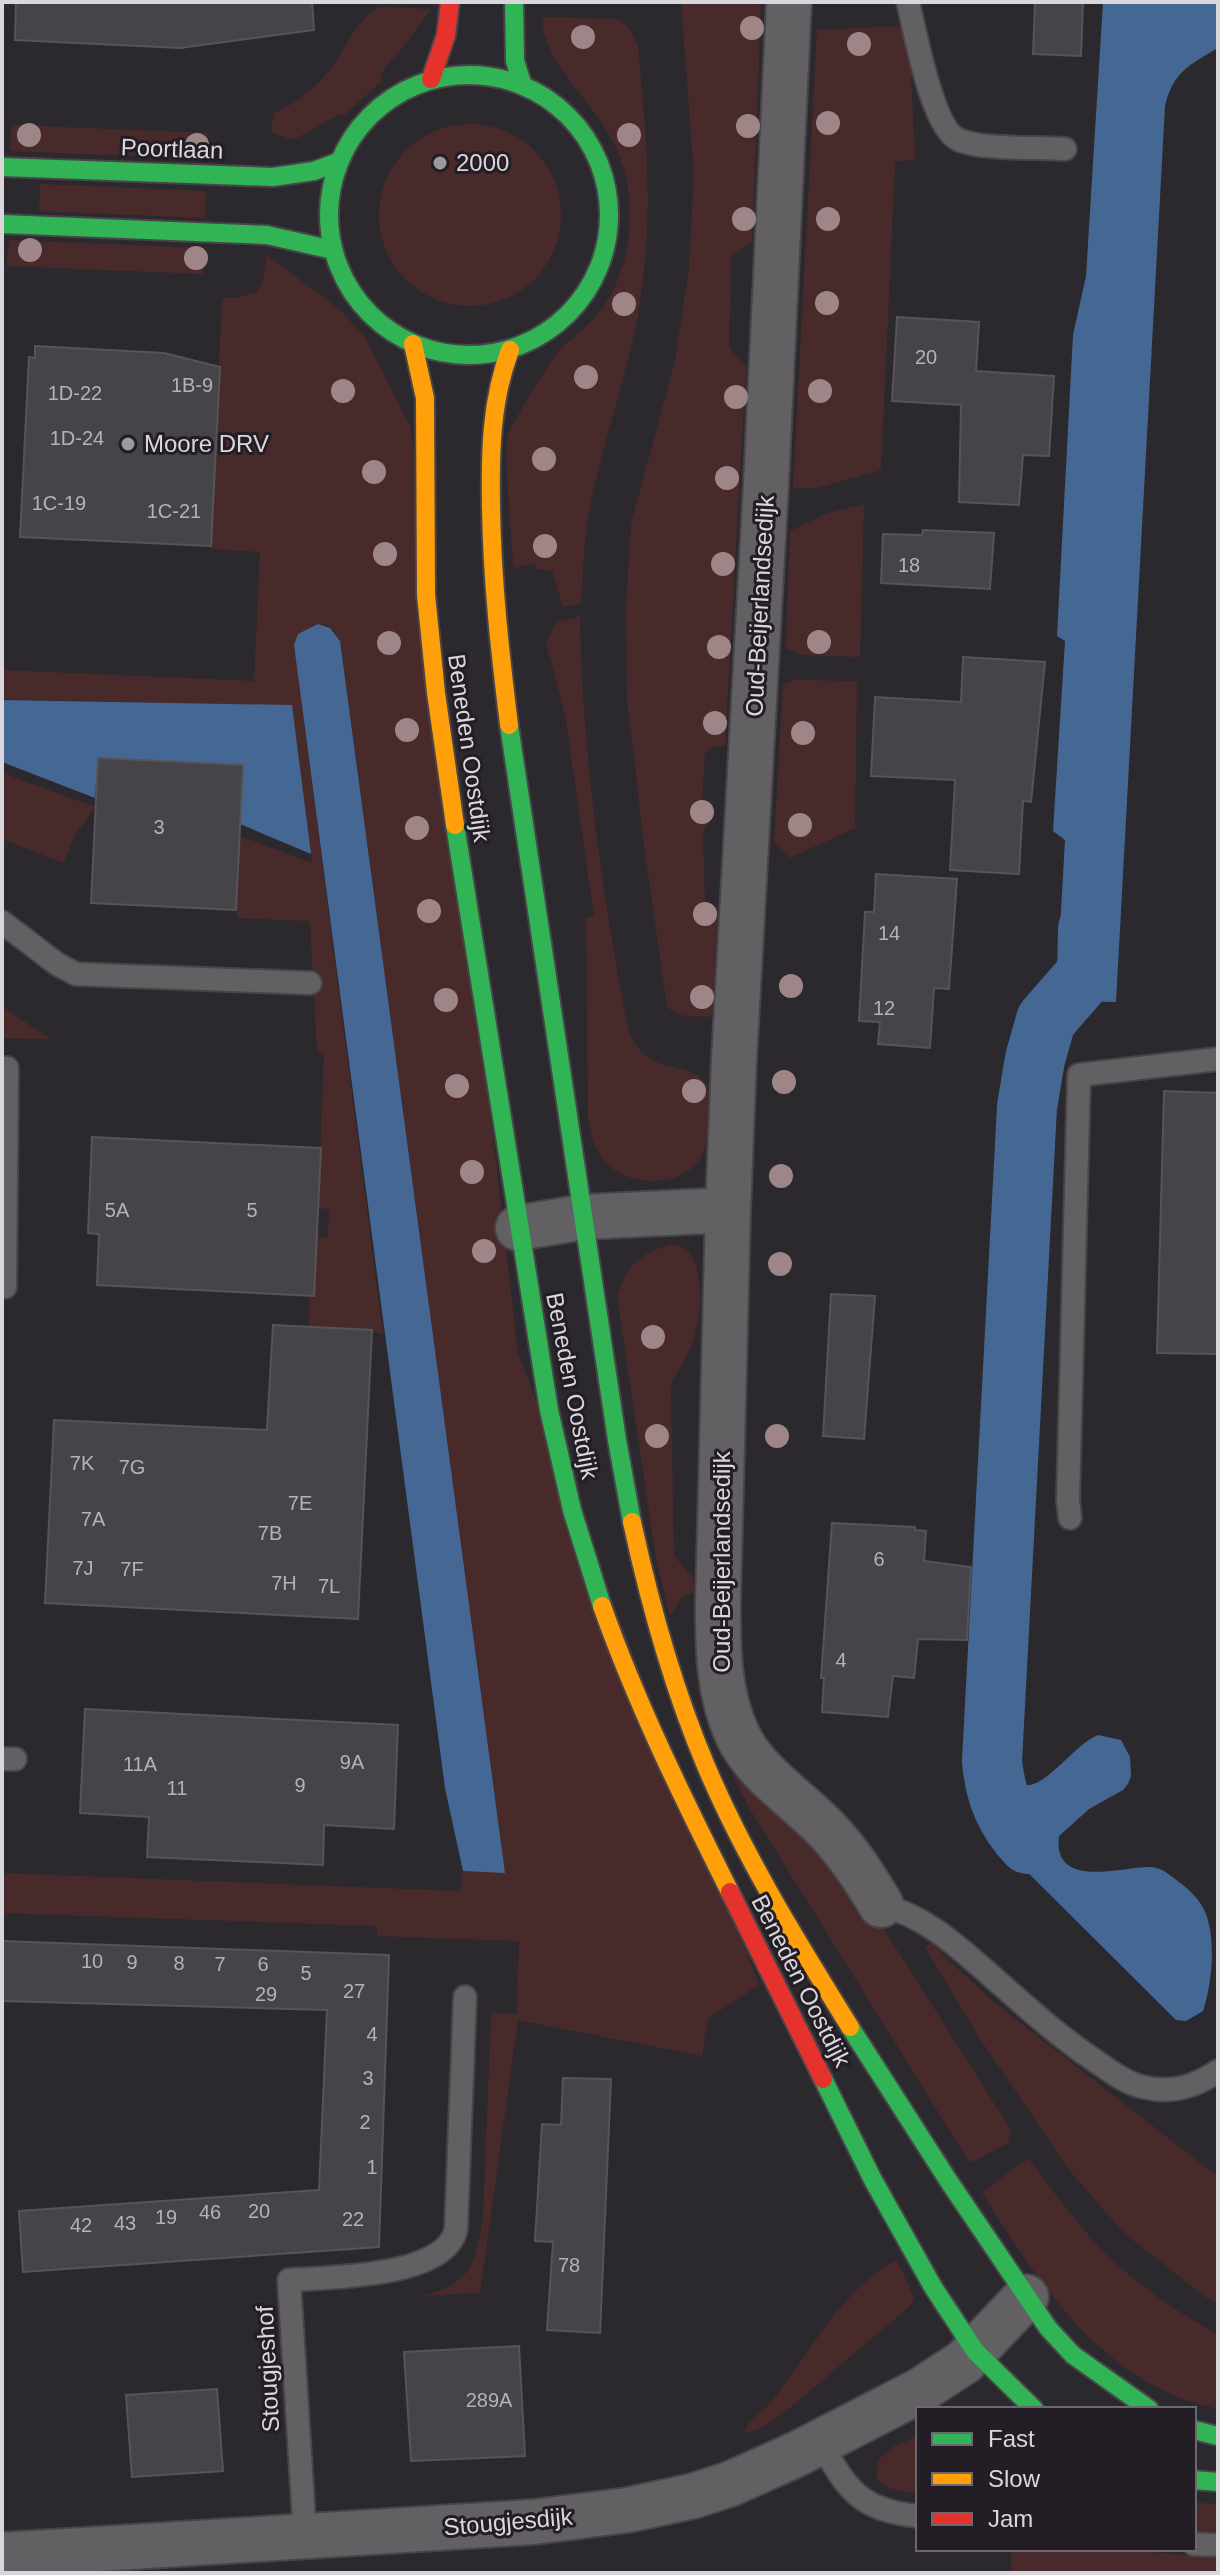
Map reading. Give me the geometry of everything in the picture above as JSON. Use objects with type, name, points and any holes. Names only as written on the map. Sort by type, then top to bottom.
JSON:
[{"type":"main road","points":[[431,79],[446,35],[450,2]]},
{"type":"main road","points":[[514,2],[515,61],[523,86]]},
{"type":"main road","points":[[473,75],[523,86],[554,104],[590,145],[604,178],[609,222],[605,249],[582,298],[543,335],[510,350],[485,355],[448,355],[413,344],[381,325],[362,306],[338,267],[329,214],[338,162],[354,134],[375,110],[402,92],[431,79],[473,75]]},
{"type":"main road","name":"Poortlaan","points":[[2,167],[273,177],[314,171],[338,162]]},
{"type":"main road","points":[[2,224],[267,235],[333,250]]},
{"type":"main road","name":"Beneden Oostdijk","points":[[413,344],[425,398],[426,595],[458,848],[539,1353],[562,1467],[594,1584],[619,1655],[666,1765],[873,2180],[933,2287],[975,2351]]},
{"type":"main road","name":"Beneden Oostdijk","points":[[510,350],[499,375],[491,417],[491,526],[497,622],[512,751],[583,1217],[626,1497],[644,1583],[672,1674],[705,1764],[750,1857],[885,2083],[1026,2297]]},
{"type":"main road","points":[[1026,2297],[1048,2328],[1073,2355],[1146,2407]]},
{"type":"main road","points":[[975,2351],[1032,2407]]},
{"type":"main road","points":[[1196,2430],[1218,2436]]},
{"type":"main road","points":[[1196,2480],[1218,2482]]},
{"type":"street","name":"Oud-Beijerlandsedijk","points":[[789,2],[728,1210],[718,1603],[722,1690],[739,1739],[753,1759],[841,1845],[881,1905]]},
{"type":"street","points":[[518,1228],[583,1217],[728,1210]]},
{"type":"street","name":"Stougjesdijk","points":[[2,2555],[533,2522],[628,2510],[693,2496],[730,2484],[821,2443],[921,2390],[975,2351],[1026,2297]]},
{"type":"lane","points":[[908,2],[935,109],[945,129],[958,140],[983,145],[1065,149]]},
{"type":"lane","points":[[2,922],[57,964],[76,974],[310,983]]},
{"type":"lane","points":[[1070,1518],[1079,1075],[1218,1059]]},
{"type":"lane","points":[[2,1068],[7,1068],[5,1287]]},
{"type":"lane","points":[[881,1905],[925,1922],[1060,2036],[1127,2081],[1141,2087],[1175,2090],[1202,2082],[1218,2071]]},
{"type":"lane","name":"Stougjeshof","points":[[305,2536],[289,2280],[398,2268],[436,2255],[452,2242],[456,2229],[465,1997]]},
{"type":"lane","points":[[821,2443],[844,2482],[858,2498],[878,2508],[916,2516]]},
{"type":"lane","points":[[1196,2544],[1218,2545]]},
{"type":"shaded area","points":[[681,2],[761,5],[752,242],[731,256],[729,348],[746,366],[725,746],[711,747],[705,754],[702,798],[709,807],[710,815],[703,835],[705,901],[718,908],[712,1017],[682,1015],[667,1006],[627,697],[626,608],[631,524],[675,361],[689,268],[694,175]]},
{"type":"shaded area","points":[[382,7],[431,9],[380,74],[383,80],[343,116],[340,114],[293,140],[271,132],[274,113],[318,83],[336,62],[358,26]]},
{"type":"shaded area","points":[[542,17],[615,19],[630,30],[638,47],[647,168],[647,228],[637,320],[591,500],[581,603],[563,607],[552,571],[537,569],[534,563],[514,568],[507,477],[508,435],[557,354],[594,319],[612,293],[625,256],[630,208],[626,176],[615,145],[559,64],[544,33]]},
{"type":"shaded area","points":[[902,26],[910,53],[915,159],[895,162],[881,470],[817,488],[793,488],[817,30]]},
{"type":"shaded area","points":[[470,124],[505,131],[521,139],[534,151],[546,164],[554,180],[561,215],[554,250],[546,266],[534,279],[521,291],[505,299],[470,306],[435,299],[419,291],[406,279],[394,266],[386,250],[379,215],[386,180],[394,164],[406,151],[419,139],[435,131]]},
{"type":"shaded area","points":[[12,125],[208,133],[206,159],[10,151]]},
{"type":"shaded area","points":[[40,184],[206,191],[205,218],[39,211]]},
{"type":"shaded area","points":[[9,240],[204,248],[203,274],[7,266]]},
{"type":"shaded area","points":[[266,255],[339,309],[364,336],[411,428],[518,1353],[759,1985],[708,2018],[702,2056],[518,2020],[480,2293],[419,2296],[436,2292],[459,2280],[473,2261],[477,2249],[483,2218],[491,2013],[517,2014],[519,1941],[377,1936],[377,1926],[2,1913],[2,1873],[460,1891],[463,1871],[505,1872],[340,641],[328,626],[322,624],[312,628],[294,645],[383,1335],[377,1332],[309,1328],[317,1237],[328,1237],[329,1209],[318,1208],[324,1055],[317,1051],[310,921],[237,918],[240,836],[312,863],[292,706],[2,699],[2,670],[254,681],[260,552],[211,549],[211,546],[222,298],[237,298],[258,292],[264,277]]},
{"type":"shaded area","points":[[864,504],[860,657],[801,655],[786,648],[790,531],[825,514]]},
{"type":"shaded area","points":[[580,616],[585,720],[595,824],[628,1029],[646,1056],[658,1063],[692,1073],[701,1078],[708,1088],[708,1128],[704,1150],[685,1173],[656,1181],[640,1180],[611,1168],[596,1147],[588,1116],[586,918],[594,916],[565,714],[546,643],[556,623]]},
{"type":"shaded area","points":[[794,680],[857,681],[855,828],[790,858],[774,842],[783,685]]},
{"type":"shaded area","points":[[2,773],[95,807],[75,835],[63,863],[2,839]]},
{"type":"shaded area","points":[[2,1007],[51,1039],[2,1038]]},
{"type":"shaded area","points":[[670,1244],[682,1247],[690,1255],[696,1265],[700,1292],[694,1337],[671,1391],[674,1556],[693,1578],[694,1592],[682,1597],[670,1616],[656,1559],[617,1296],[636,1262]]},
{"type":"shaded area","points":[[732,1764],[846,1869],[1011,2130],[1008,2143],[970,2163],[748,1806],[730,1768]]},
{"type":"shaded area","points":[[931,1943],[990,1999],[1214,2174],[1218,2170],[1218,2304],[1124,2233],[1070,2171],[976,2033],[925,1947]]},
{"type":"shaded area","points":[[1028,2158],[1078,2223],[1111,2259],[1162,2300],[1218,2334],[1218,2409],[1172,2395],[1135,2374],[1107,2353],[1060,2306],[982,2193]]},
{"type":"shaded area","points":[[897,2260],[914,2298],[909,2307],[786,2411],[760,2428],[744,2432],[773,2400],[844,2304],[878,2272]]},
{"type":"shaded area","points":[[916,2437],[916,2494],[889,2488],[876,2478],[878,2460],[895,2446]]},
{"type":"shaded area","points":[[1196,2502],[1218,2505],[1218,2532],[1196,2531]]},
{"type":"shaded area","points":[[1011,2551],[1139,2551],[1218,2558],[1218,2573],[1011,2573]]},
{"type":"water","points":[[1103,2],[1218,2],[1218,48],[1178,77],[1165,106],[1116,1002],[1056,1001],[1065,840],[1053,831],[1065,641],[1057,636],[1073,335],[1086,276]]},
{"type":"water","points":[[318,624],[330,628],[340,641],[505,1873],[463,1871],[445,1788],[294,645],[298,634]]},
{"type":"water","points":[[2,700],[292,705],[311,854],[240,824],[243,765],[98,758],[95,798],[2,762]]},
{"type":"water","points":[[1098,1735],[1121,1740],[1130,1757],[1131,1776],[1123,1790],[1089,1809],[1059,1836],[1060,1853],[1067,1864],[1078,1870],[1160,1869],[1198,1900],[1209,1925],[1211,1976],[1203,2011],[1186,2021],[1176,2020],[993,1838],[985,1822],[982,1772],[1020,1784],[1033,1784],[1052,1773]]},
{"type":"building","points":[[16,2],[312,2],[314,30],[180,48],[15,40]]},
{"type":"building","points":[[1035,2],[1083,2],[1081,56],[1033,54]]},
{"type":"building","points":[[897,317],[979,322],[976,371],[1054,376],[1049,456],[1023,455],[1019,505],[959,502],[961,405],[892,401]]},
{"type":"building","points":[[35,346],[164,353],[220,367],[211,546],[20,537],[29,357],[35,358]]},
{"type":"building","points":[[923,530],[994,533],[990,589],[881,583],[883,534],[922,535]]},
{"type":"building","points":[[963,657],[1045,662],[1031,802],[1023,801],[1019,874],[950,870],[955,780],[871,776],[875,697],[961,702]]},
{"type":"building","points":[[98,758],[243,765],[236,910],[91,903]]},
{"type":"building","points":[[876,874],[957,879],[949,989],[934,988],[930,1048],[878,1044],[880,1022],[859,1021],[865,912],[874,912]]},
{"type":"building","points":[[1164,1091],[1218,1093],[1218,1354],[1157,1353]]},
{"type":"building","points":[[92,1137],[321,1148],[314,1296],[97,1285],[99,1234],[88,1233]]},
{"type":"building","points":[[831,1294],[875,1296],[864,1439],[823,1436]]},
{"type":"building","points":[[273,1325],[372,1330],[358,1619],[45,1603],[54,1420],[267,1430]]},
{"type":"building","points":[[832,1523],[915,1527],[915,1530],[926,1531],[924,1561],[971,1567],[967,1640],[918,1639],[914,1678],[893,1676],[888,1717],[822,1712],[824,1678],[821,1678]]},
{"type":"building","points":[[85,1709],[398,1725],[394,1829],[324,1825],[323,1865],[147,1857],[149,1817],[80,1813]]},
{"type":"building","points":[[2,1941],[389,1955],[379,2247],[23,2272],[19,2211],[319,2190],[327,2010],[2,2001]]},
{"type":"building","points":[[563,2078],[611,2079],[600,2333],[547,2330],[553,2242],[535,2241],[542,2124],[561,2125]]},
{"type":"building","points":[[519,2346],[525,2456],[411,2461],[404,2352]]},
{"type":"building","points":[[217,2389],[223,2471],[132,2477],[126,2395]]},
{"type":"waterway","points":[[1028,1844],[1002,1806],[992,1761],[1027,1107],[1035,1059],[1046,1020],[1087,973],[1088,929]]},
{"type":"traffic: fast","points":[[514,2],[515,61],[523,86]]},
{"type":"traffic: fast","points":[[483,75],[535,91],[558,107],[577,126],[599,161],[607,188],[609,215],[607,242],[599,269],[586,293],[568,314],[547,332],[523,345],[483,355],[455,355],[415,345],[391,332],[352,293],[339,269],[331,242],[329,201],[339,161],[352,137],[391,98],[415,85],[442,77],[483,75]]},
{"type":"traffic: fast","points":[[2,167],[273,177],[314,171],[338,162]]},
{"type":"traffic: fast","points":[[2,224],[267,235],[333,250]]},
{"type":"traffic: fast","points":[[509,725],[632,1522]]},
{"type":"traffic: fast","points":[[455,825],[549,1410],[572,1510],[602,1606]]},
{"type":"traffic: fast","points":[[850,2027],[1048,2328],[1073,2355],[1146,2407]]},
{"type":"traffic: fast","points":[[823,2079],[873,2180],[933,2287],[975,2351],[1032,2407]]},
{"type":"traffic: fast","points":[[1196,2430],[1218,2436]]},
{"type":"traffic: fast","points":[[1196,2480],[1218,2482]]},
{"type":"traffic: slow","points":[[413,344],[425,398],[426,595],[455,825]]},
{"type":"traffic: slow","points":[[509,725],[495,589],[491,486],[495,408],[510,350]]},
{"type":"traffic: slow","points":[[632,1522],[663,1646],[706,1766],[755,1867],[850,2027]]},
{"type":"traffic: slow","points":[[602,1606],[645,1715],[730,1892]]},
{"type":"traffic: jam","points":[[431,79],[446,35],[450,2]]},
{"type":"traffic: jam","points":[[730,1892],[823,2079]]},
{"type":"place","name":"2000","points":[[440,163]]},
{"type":"place","name":"Moore DRV","points":[[128,444]]}]
